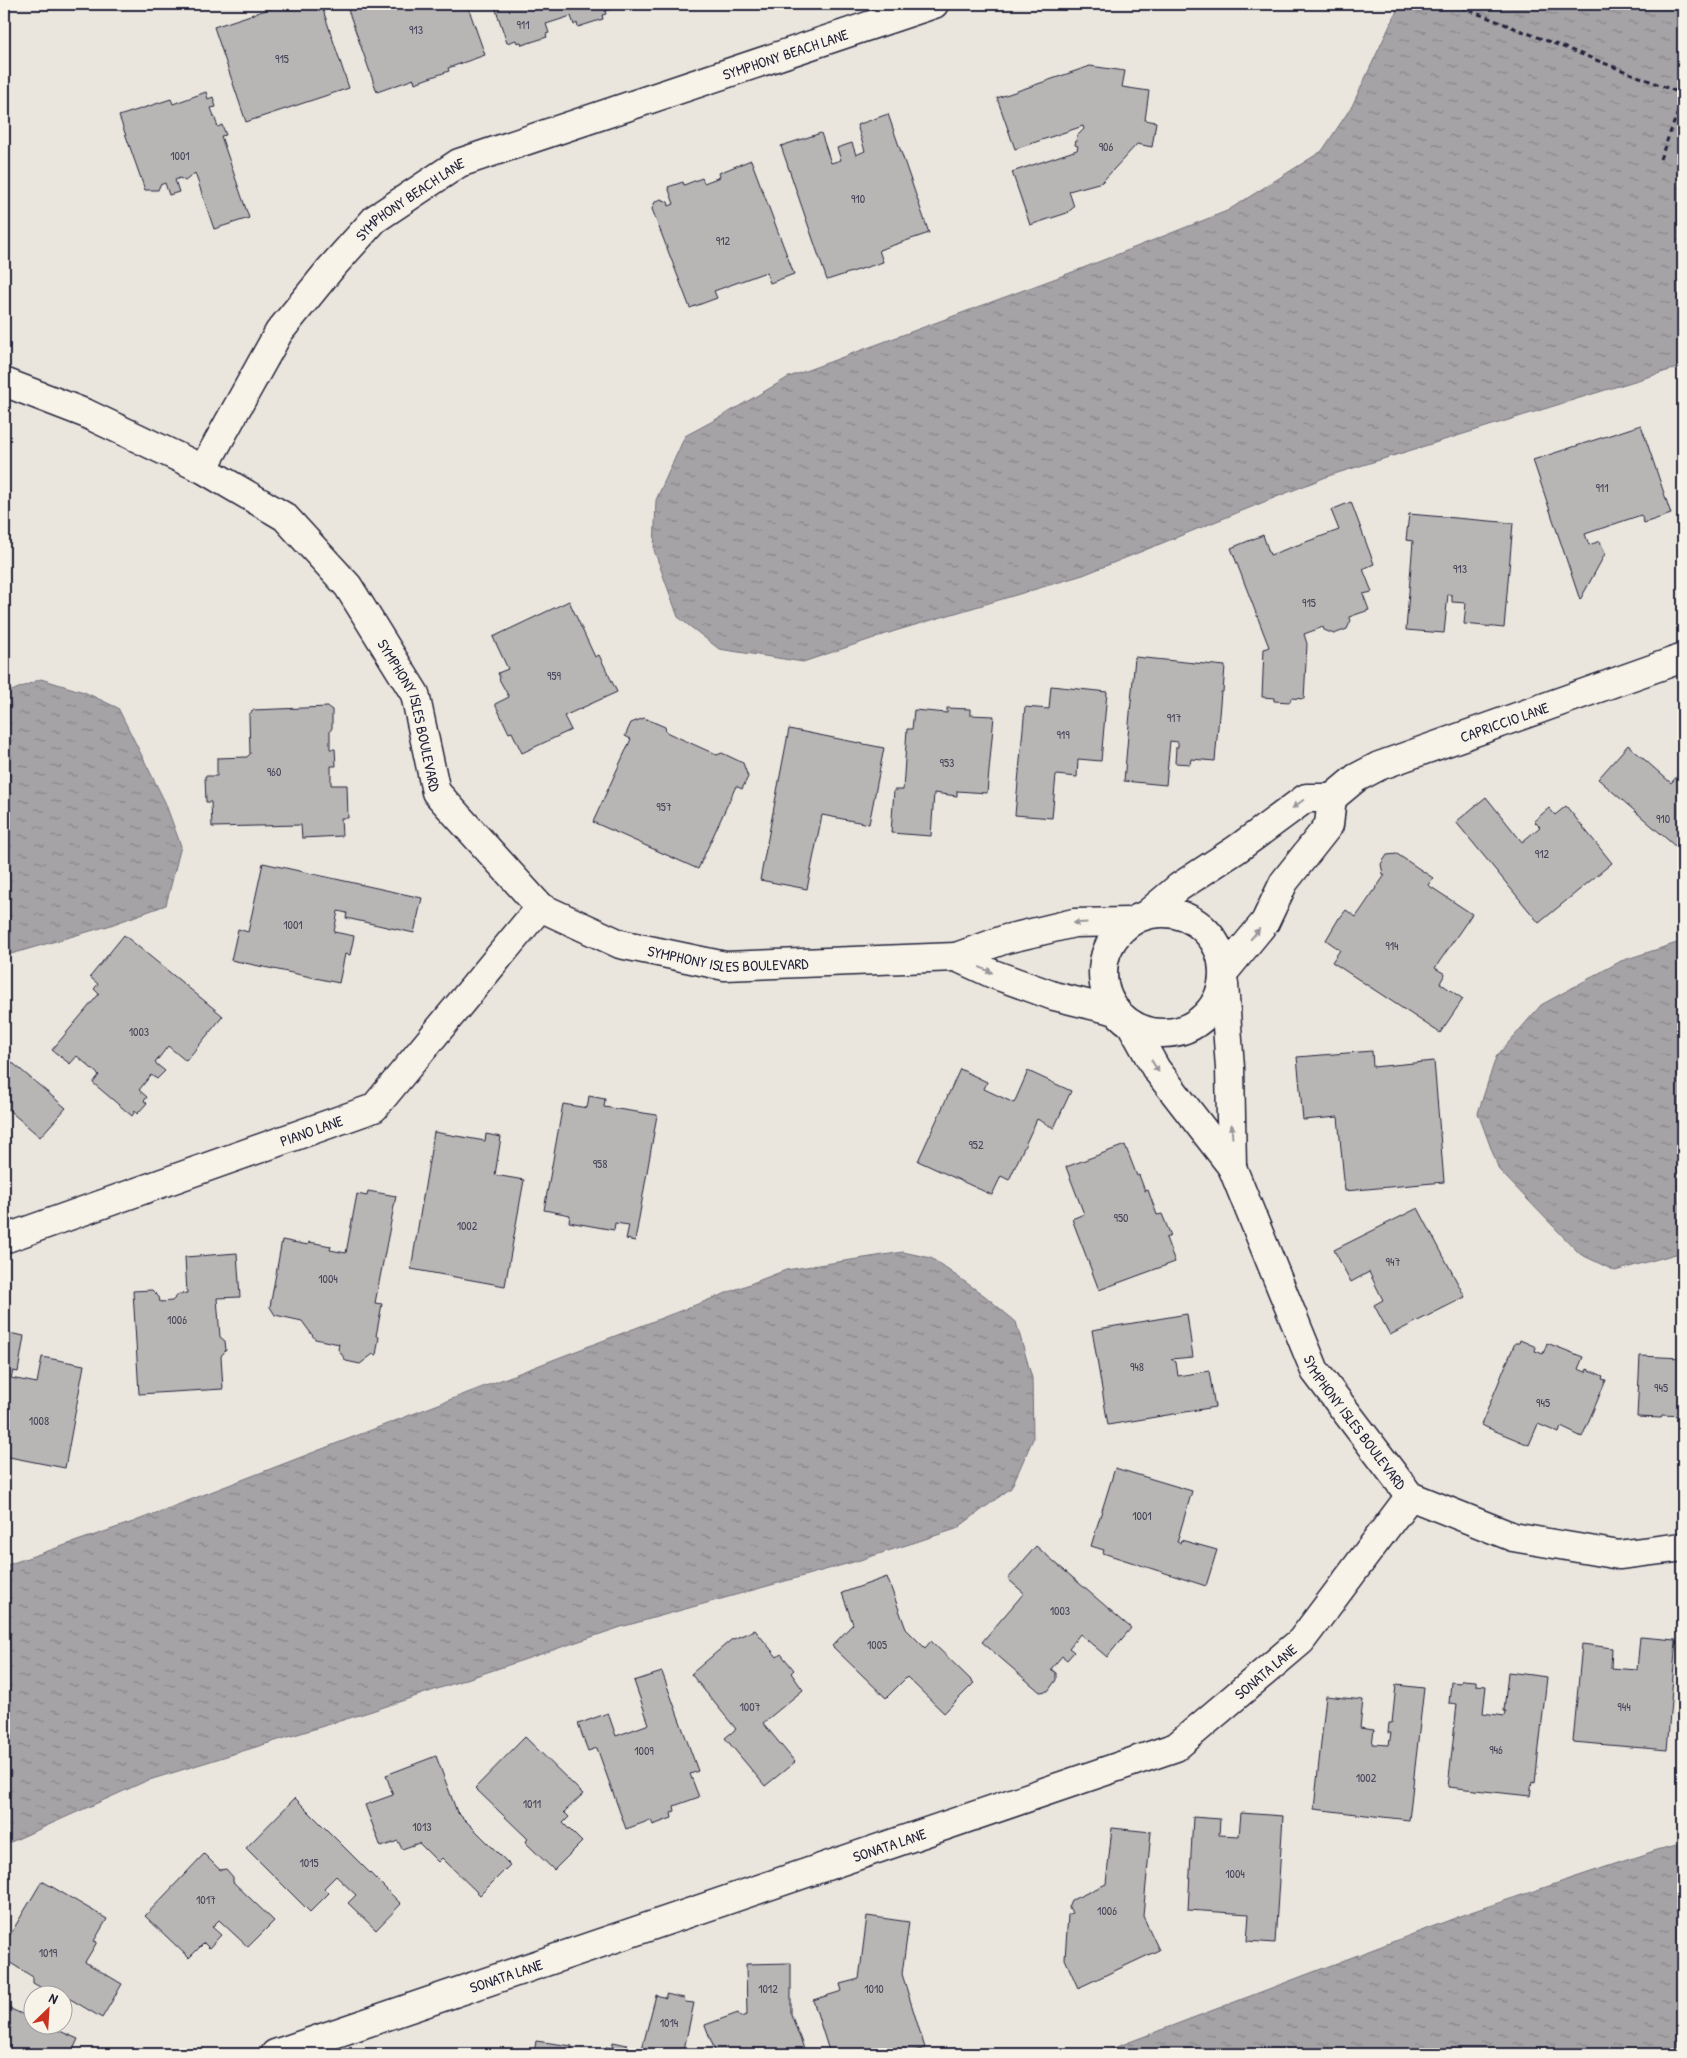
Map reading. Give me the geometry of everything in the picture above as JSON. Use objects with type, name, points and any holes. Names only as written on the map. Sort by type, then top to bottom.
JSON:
[{"type":"street","name":"SYMPHONY BEACH LANE","points":[[203,469],[279,332],[331,268],[375,219],[459,163],[934,4]]},
{"type":"street","points":[[4,382],[87,414],[203,469]]},
{"type":"street","name":"SYMPHONY ISLES BOULEVARD","points":[[203,469],[285,517],[348,586],[415,694],[436,792],[540,907],[620,944],[725,966],[956,957]]},
{"type":"street","name":"CAPRICCIO LANE","points":[[1332,798],[1356,778],[1380,766],[1683,658]]},
{"type":"street","points":[[956,957],[993,974],[1054,996],[1123,1017],[1150,1032],[1169,1033],[1189,1028],[1206,1017],[1218,1001],[1224,977],[1265,922],[1284,882],[1329,825],[1332,798],[1306,798],[1237,849],[1179,887],[1114,936],[1106,954],[1103,974],[1106,993],[1123,1017],[1156,1069],[1232,1167]]},
{"type":"street","name":"PIANO LANE","points":[[4,1239],[374,1108],[540,907]]},
{"type":"street","points":[[956,957],[1006,939],[1074,923],[1138,918],[1167,912],[1186,917],[1204,928],[1216,943],[1223,962],[1230,1068],[1232,1167]]},
{"type":"street","name":"SYMPHONY ISLES BOULEVARD","points":[[1232,1167],[1314,1372],[1410,1496],[1512,1537],[1619,1555],[1683,1547]]},
{"type":"street","name":"SONATA LANE","points":[[275,2054],[1176,1747],[1301,1640],[1410,1496]]},
{"type":"path","points":[[1453,4],[1683,94]]},
{"type":"path","points":[[1660,159],[1683,99]]},
{"type":"water","points":[[1400,4],[1683,4],[1683,366],[1331,475],[1083,575],[895,631],[803,662],[719,649],[678,617],[654,550],[656,500],[685,436],[789,377],[1078,270],[1227,211],[1322,151],[1352,106]]},
{"type":"water","points":[[41,679],[84,692],[118,708],[165,802],[181,846],[166,905],[108,926],[4,956],[4,694]]},
{"type":"water","points":[[1683,941],[1683,1252],[1615,1271],[1580,1254],[1499,1170],[1478,1113],[1496,1057],[1541,1005],[1621,961]]},
{"type":"water","points":[[903,1252],[931,1258],[985,1296],[1016,1322],[1032,1378],[1033,1439],[1011,1488],[956,1529],[857,1561],[621,1627],[372,1711],[146,1781],[4,1845],[4,1566],[133,1522],[786,1270]]},
{"type":"water","points":[[1683,1843],[1683,2054],[1098,2054],[1471,1912]]},
{"type":"building","points":[[284,4],[321,4],[349,88],[246,122],[214,27]]},
{"type":"building","points":[[346,4],[467,4],[485,55],[448,68],[449,71],[415,83],[414,79],[377,92]]},
{"type":"building","points":[[494,4],[613,4],[614,8],[605,11],[606,14],[602,15],[603,19],[578,27],[577,23],[574,25],[571,16],[546,24],[549,33],[546,34],[547,37],[522,45],[521,42],[517,43],[516,40],[507,43]]},
{"type":"building","points":[[1090,66],[1125,71],[1122,87],[1149,91],[1145,120],[1156,122],[1152,147],[1137,144],[1102,182],[1069,191],[1074,207],[1067,213],[1030,225],[1012,172],[1077,150],[1078,146],[1075,145],[1077,136],[1084,129],[1083,126],[1015,149],[997,98]]},
{"type":"building","points":[[206,92],[208,99],[213,97],[216,107],[211,108],[218,127],[222,125],[226,135],[221,136],[249,218],[214,229],[195,173],[185,181],[180,178],[175,180],[179,192],[169,195],[165,183],[160,185],[158,190],[145,190],[119,116],[171,99],[173,104]]},
{"type":"building","points":[[888,114],[929,233],[879,250],[883,262],[827,280],[781,146],[821,133],[831,163],[841,160],[837,148],[852,143],[856,155],[865,151],[857,125]]},
{"type":"building","points":[[751,160],[794,274],[770,283],[766,272],[714,291],[717,298],[690,308],[652,209],[655,202],[661,199],[668,202],[669,206],[674,204],[668,187],[683,182],[684,185],[702,178],[704,183],[720,177],[719,173]]},
{"type":"building","points":[[1641,425],[1671,514],[1644,523],[1641,515],[1585,534],[1589,545],[1600,541],[1605,554],[1580,600],[1533,460]]},
{"type":"building","points":[[1351,502],[1374,564],[1363,569],[1372,592],[1363,594],[1369,610],[1349,617],[1351,620],[1347,629],[1334,634],[1324,630],[1323,627],[1304,634],[1307,644],[1304,699],[1291,698],[1290,702],[1274,701],[1274,698],[1262,697],[1264,649],[1269,647],[1231,548],[1263,535],[1270,555],[1339,530],[1331,510]]},
{"type":"building","points":[[1409,514],[1513,523],[1504,628],[1464,624],[1466,603],[1452,602],[1452,595],[1448,594],[1444,633],[1406,630],[1413,541],[1406,540]]},
{"type":"building","points":[[569,601],[595,657],[599,655],[617,692],[564,716],[571,730],[522,753],[512,732],[509,733],[495,704],[509,697],[499,679],[498,673],[508,669],[493,637]]},
{"type":"building","points":[[1135,657],[1225,666],[1215,761],[1191,759],[1190,764],[1175,763],[1178,742],[1170,741],[1166,785],[1124,781]]},
{"type":"building","points":[[1051,686],[1107,692],[1101,761],[1078,759],[1077,777],[1056,775],[1052,818],[1015,815],[1025,707],[1049,709]]},
{"type":"building","points":[[328,707],[332,710],[330,749],[335,749],[336,766],[331,766],[331,785],[347,785],[348,818],[341,818],[342,836],[302,838],[301,825],[212,827],[211,802],[206,802],[205,776],[217,776],[217,758],[247,757],[250,754],[249,715],[253,710]]},
{"type":"building","points":[[947,708],[970,709],[970,715],[994,716],[987,793],[957,791],[957,796],[934,793],[931,836],[891,833],[894,790],[903,790],[907,729],[912,729],[914,710],[947,713]]},
{"type":"building","points":[[644,718],[665,727],[666,732],[717,755],[722,753],[743,763],[748,777],[742,789],[736,786],[698,869],[593,822],[631,739],[625,736],[631,723]]},
{"type":"building","points":[[789,729],[884,748],[869,824],[822,815],[807,889],[760,880]]},
{"type":"building","points":[[1628,745],[1671,783],[1681,772],[1678,770],[1683,764],[1683,853],[1598,779]]},
{"type":"building","points":[[1486,797],[1522,842],[1540,827],[1534,821],[1549,808],[1555,815],[1566,806],[1612,863],[1539,923],[1456,822]]},
{"type":"building","points":[[1397,854],[1433,878],[1428,885],[1472,914],[1435,968],[1445,974],[1440,983],[1463,999],[1440,1033],[1332,962],[1340,950],[1326,940],[1346,910],[1356,917],[1385,875],[1383,874],[1381,864],[1387,855]]},
{"type":"building","points":[[263,863],[422,898],[414,933],[346,918],[347,913],[338,911],[334,932],[354,936],[350,955],[345,954],[339,983],[231,960],[238,929],[248,932]]},
{"type":"building","points":[[124,935],[223,1016],[186,1061],[168,1046],[155,1063],[165,1071],[157,1079],[151,1075],[139,1090],[147,1097],[144,1101],[147,1103],[137,1114],[135,1111],[132,1116],[93,1083],[99,1075],[77,1056],[70,1064],[52,1050],[99,994],[94,989],[98,984],[90,977]]},
{"type":"building","points":[[1372,1051],[1373,1067],[1434,1061],[1444,1182],[1345,1191],[1338,1117],[1303,1120],[1297,1057]]},
{"type":"building","points":[[8,1059],[66,1108],[40,1137],[4,1106],[4,1065]]},
{"type":"building","points":[[960,1069],[987,1082],[984,1089],[1014,1103],[1028,1071],[1071,1091],[1054,1128],[1037,1119],[1009,1180],[1001,1176],[992,1195],[918,1161]]},
{"type":"building","points":[[589,1096],[605,1099],[604,1107],[657,1115],[635,1241],[626,1239],[629,1225],[615,1223],[614,1230],[569,1222],[570,1215],[544,1210],[563,1104],[587,1108]]},
{"type":"building","points":[[434,1132],[485,1141],[486,1134],[501,1137],[495,1175],[524,1180],[505,1286],[411,1269]]},
{"type":"building","points":[[1125,1145],[1137,1176],[1139,1175],[1145,1191],[1148,1190],[1157,1215],[1162,1214],[1171,1236],[1166,1238],[1175,1262],[1099,1290],[1072,1219],[1084,1214],[1066,1167]]},
{"type":"building","points":[[368,1191],[396,1196],[375,1303],[382,1304],[376,1336],[379,1337],[376,1355],[373,1354],[360,1364],[346,1361],[338,1349],[339,1344],[315,1339],[302,1321],[275,1315],[270,1307],[282,1240],[308,1245],[309,1242],[331,1246],[330,1250],[346,1253],[357,1194],[367,1196]]},
{"type":"building","points":[[1418,1208],[1465,1297],[1390,1335],[1374,1305],[1383,1300],[1369,1272],[1351,1282],[1334,1250]]},
{"type":"building","points":[[237,1253],[240,1297],[217,1298],[220,1337],[225,1341],[226,1350],[221,1356],[223,1389],[139,1394],[133,1291],[152,1290],[159,1297],[160,1302],[172,1301],[179,1294],[187,1293],[185,1257]]},
{"type":"building","points":[[1187,1314],[1193,1357],[1171,1359],[1176,1362],[1178,1376],[1209,1371],[1215,1407],[1108,1425],[1092,1330]]},
{"type":"building","points":[[4,1332],[24,1336],[18,1372],[13,1371],[11,1378],[37,1383],[42,1357],[84,1365],[65,1468],[4,1456]]},
{"type":"building","points":[[1683,1333],[1683,1416],[1662,1415],[1661,1418],[1637,1417],[1640,1356],[1682,1358]]},
{"type":"building","points":[[1520,1340],[1536,1347],[1535,1351],[1543,1354],[1547,1343],[1583,1357],[1578,1369],[1586,1372],[1587,1369],[1603,1376],[1602,1379],[1606,1380],[1582,1437],[1561,1427],[1559,1433],[1538,1424],[1529,1445],[1481,1425],[1515,1343],[1519,1343]]},
{"type":"building","points":[[1115,1468],[1192,1491],[1177,1542],[1180,1543],[1181,1540],[1217,1550],[1206,1586],[1103,1553],[1104,1550],[1091,1546]]},
{"type":"building","points":[[1036,1546],[1131,1628],[1107,1657],[1080,1634],[1069,1648],[1074,1652],[1067,1660],[1062,1656],[1051,1669],[1056,1673],[1056,1680],[1048,1691],[1040,1692],[982,1642],[1024,1593],[1008,1579]]},
{"type":"building","points":[[887,1577],[906,1629],[925,1648],[931,1641],[974,1683],[944,1713],[907,1677],[886,1698],[832,1646],[853,1624],[842,1593]]},
{"type":"building","points":[[755,1630],[777,1657],[781,1654],[794,1670],[791,1673],[803,1690],[763,1723],[795,1762],[765,1786],[725,1738],[736,1729],[691,1674],[731,1640]]},
{"type":"building","points":[[1640,1637],[1676,1640],[1667,1750],[1573,1742],[1582,1644],[1612,1648],[1611,1668],[1637,1670]]},
{"type":"building","points":[[662,1672],[698,1771],[690,1774],[699,1797],[674,1806],[675,1811],[671,1813],[672,1818],[653,1825],[651,1820],[626,1829],[597,1748],[588,1751],[578,1724],[608,1713],[616,1736],[649,1724],[634,1681]]},
{"type":"building","points":[[1508,1672],[1547,1677],[1535,1783],[1532,1782],[1530,1796],[1448,1787],[1457,1704],[1449,1703],[1451,1682],[1461,1683],[1462,1680],[1476,1681],[1476,1685],[1486,1686],[1483,1713],[1505,1716]]},
{"type":"building","points":[[1396,1685],[1424,1688],[1409,1820],[1314,1809],[1326,1696],[1363,1700],[1360,1728],[1374,1730],[1372,1744],[1389,1745],[1391,1733],[1388,1733],[1389,1723],[1392,1723]]},
{"type":"building","points":[[525,1737],[583,1794],[564,1812],[569,1817],[563,1823],[582,1842],[554,1870],[525,1842],[528,1839],[475,1788]]},
{"type":"building","points":[[436,1756],[457,1812],[510,1865],[480,1895],[442,1858],[438,1862],[419,1843],[402,1849],[398,1841],[381,1847],[365,1805],[393,1795],[386,1775]]},
{"type":"building","points":[[295,1798],[401,1904],[376,1930],[348,1903],[356,1895],[336,1876],[324,1888],[329,1893],[310,1912],[246,1848]]},
{"type":"building","points":[[1241,1813],[1283,1816],[1275,1943],[1247,1941],[1249,1914],[1188,1910],[1193,1817],[1220,1819],[1219,1835],[1239,1836]]},
{"type":"building","points":[[1112,1828],[1151,1832],[1143,1916],[1159,1950],[1078,1988],[1065,1959],[1068,1915],[1072,1913],[1069,1907],[1072,1900],[1106,1884]]},
{"type":"building","points":[[204,1854],[220,1870],[226,1869],[233,1877],[233,1882],[274,1921],[248,1947],[219,1920],[212,1927],[221,1935],[209,1948],[204,1943],[189,1958],[145,1916]]},
{"type":"building","points":[[42,1881],[107,1919],[94,1941],[97,1942],[85,1962],[122,1984],[102,2018],[72,2000],[72,1986],[38,1986],[33,1983],[33,1977],[4,1959],[4,1945]]},
{"type":"building","points":[[867,1916],[909,1922],[902,1974],[925,2048],[905,2054],[830,2054],[813,2000],[842,1991],[840,1984],[859,1979]]},
{"type":"building","points":[[791,1963],[791,2014],[806,2054],[706,2054],[715,2051],[705,2025],[738,2013],[740,2017],[747,2015],[746,1964]]},
{"type":"building","points":[[666,1994],[684,1998],[685,2002],[694,2003],[683,2054],[643,2054],[646,2050],[642,2049],[656,1995],[666,1998]]},
{"type":"building","points":[[4,2006],[22,2014],[22,2036],[71,2036],[78,2039],[71,2054],[4,2054]]},
{"type":"building","points":[[536,2041],[572,2046],[571,2054],[534,2054]]},
{"type":"building","points":[[613,2042],[627,2045],[623,2051],[627,2048],[643,2054],[605,2054],[606,2047],[612,2048]]}]
